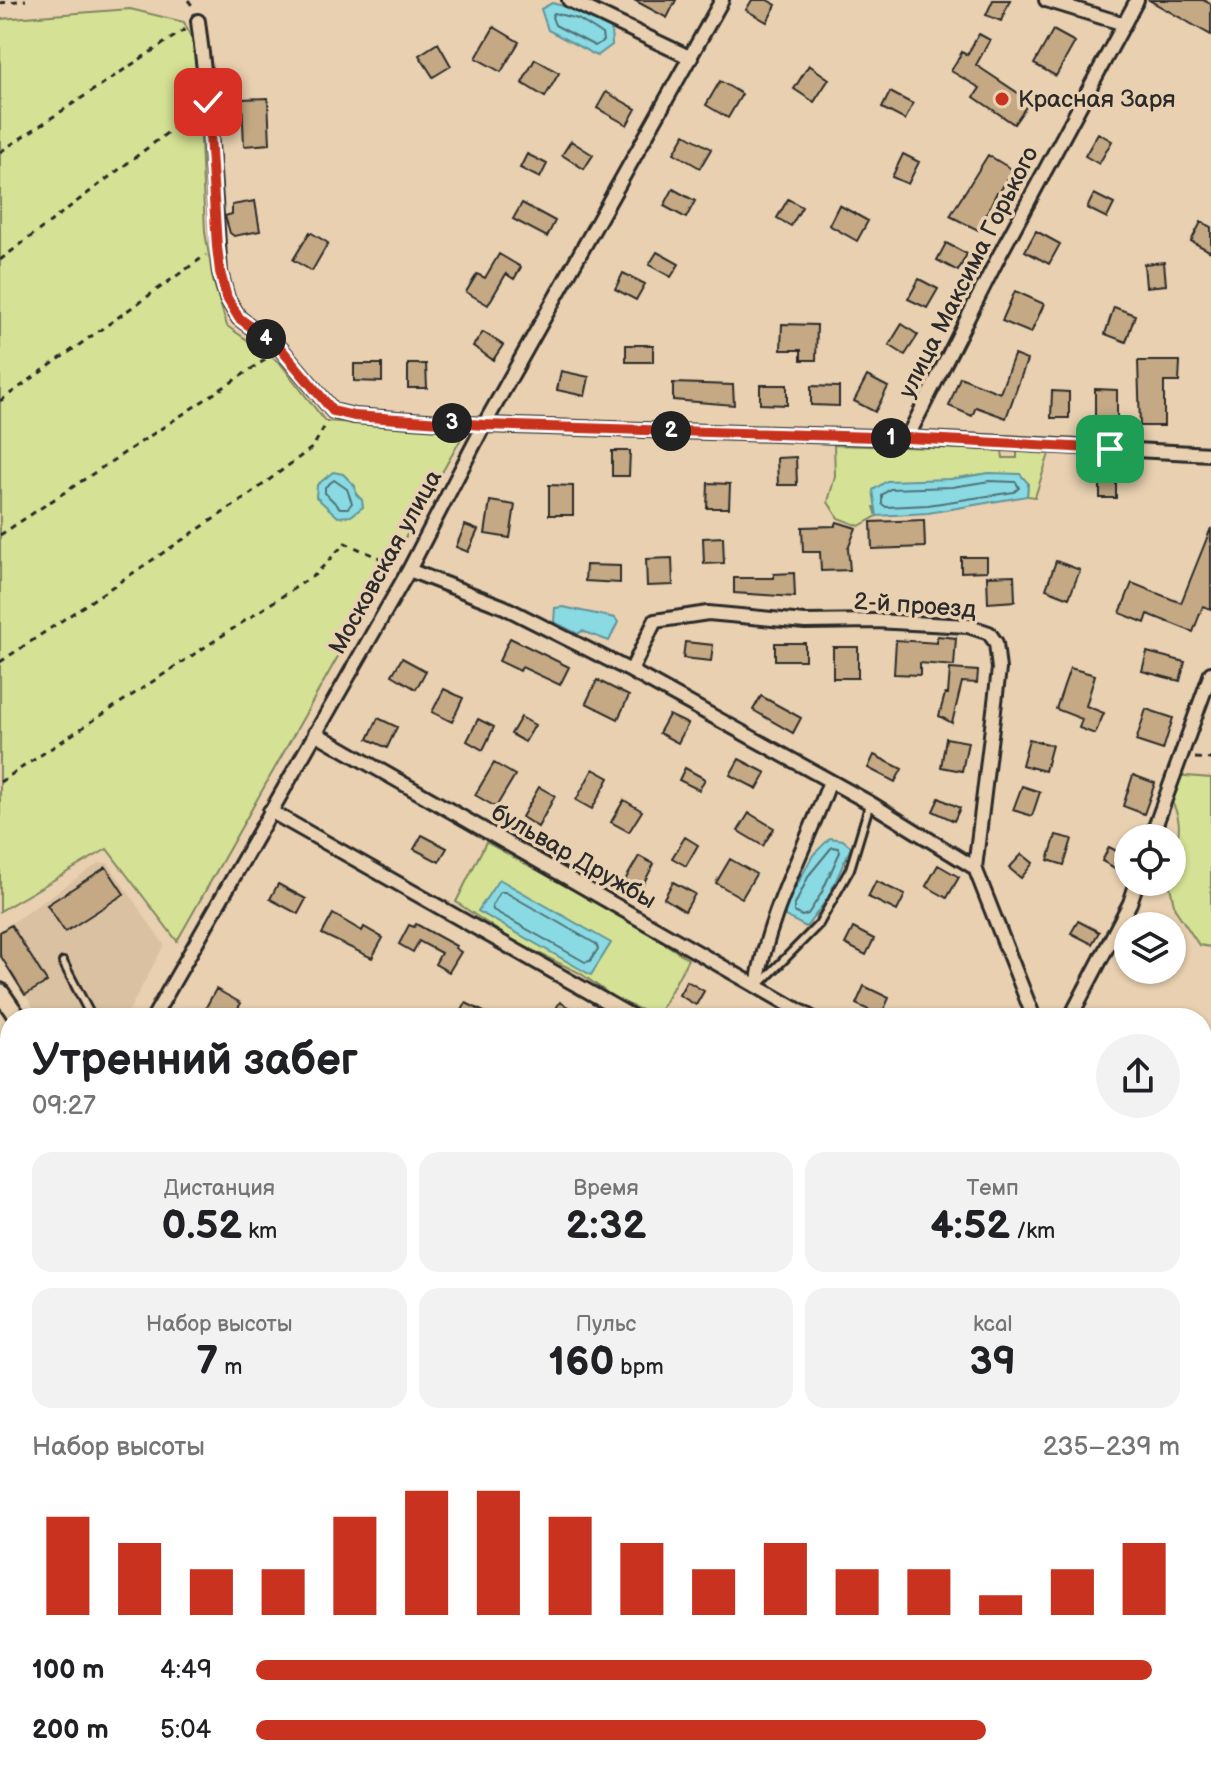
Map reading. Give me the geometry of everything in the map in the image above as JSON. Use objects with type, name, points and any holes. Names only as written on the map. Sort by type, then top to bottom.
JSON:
[{"type":"street","points":[[569,0],[691,58]]},
{"type":"street","name":"Московская улица","points":[[159,1008],[409,570],[484,425],[722,0]]},
{"type":"street","points":[[1046,0],[1124,24]]},
{"type":"street","name":"улица Максима Горького","points":[[907,438],[999,256],[1137,0]]},
{"type":"street","points":[[198,21],[208,102],[217,247],[227,298],[239,318],[281,349],[333,411],[354,416],[484,425],[907,438],[1211,454]]},
{"type":"street","points":[[409,570],[504,607],[631,671],[870,803],[975,868]]},
{"type":"street","name":"2-й проезд","points":[[631,671],[655,621],[708,613],[805,622],[875,621],[968,626],[989,633],[996,643],[999,669],[975,868],[1030,1008]]},
{"type":"street","points":[[1156,824],[1211,673]]},
{"type":"street","name":"бульвар Дружбы","points":[[315,733],[795,1008]]},
{"type":"street","points":[[757,986],[761,958],[780,897],[808,840],[830,781]]},
{"type":"street","points":[[270,811],[617,1008]]},
{"type":"street","points":[[1075,1008],[1132,896]]},
{"type":"lane","points":[[757,986],[819,924],[850,869],[870,803]]},
{"type":"lane","points":[[63,962],[87,1008]]},
{"type":"path","points":[[0,3],[26,0]]},
{"type":"path","points":[[0,152],[198,21]]},
{"type":"path","points":[[0,260],[208,102]]},
{"type":"path","points":[[0,401],[217,247]]},
{"type":"path","points":[[0,535],[281,349]]},
{"type":"path","points":[[0,662],[245,498],[313,447],[333,411]]},
{"type":"path","points":[[0,782],[316,574],[345,543],[409,570]]},
{"type":"shaded area","points":[[99,863],[108,863],[164,945],[130,1008],[34,1008],[0,955],[0,931]]},
{"type":"green space","points":[[130,9],[184,22],[197,50],[205,232],[213,280],[227,326],[280,363],[325,421],[466,430],[177,941],[107,849],[0,911],[0,19]]},
{"type":"green space","points":[[834,445],[1002,450],[1003,458],[1017,458],[1017,451],[1049,454],[1035,497],[1027,496],[1028,483],[990,473],[951,479],[874,507],[877,516],[859,526],[838,518],[828,502],[835,476]]},
{"type":"green space","points":[[1173,775],[1211,778],[1211,947],[1199,945],[1186,926],[1186,912],[1175,909],[1172,896],[1186,896],[1186,824],[1179,824],[1166,793]]},
{"type":"green space","points":[[486,842],[632,922],[688,959],[662,1008],[636,1008],[616,999],[580,973],[515,942],[456,902]],"holes":[[[478,911],[610,943],[591,974]]]},
{"type":"water","points":[[552,3],[582,11],[611,29],[612,45],[597,56],[548,30],[541,9]]},
{"type":"water","points":[[333,472],[343,474],[355,486],[356,494],[362,500],[363,507],[351,516],[338,517],[316,497],[317,485]]},
{"type":"water","points":[[990,473],[1020,474],[1028,483],[1027,496],[928,513],[877,516],[873,490],[887,481],[951,479]]},
{"type":"water","points":[[555,608],[615,618],[618,622],[609,641],[582,631],[578,634],[554,622]]},
{"type":"water","points":[[830,838],[843,840],[851,847],[828,898],[806,927],[785,916],[785,907],[813,855]]},
{"type":"water","points":[[499,879],[611,943],[591,975],[478,911]]},
{"type":"building","points":[[634,0],[676,0],[667,18]]},
{"type":"building","points":[[752,0],[767,0],[776,5],[767,22],[746,10]]},
{"type":"building","points":[[993,0],[1010,0],[1001,21],[986,15]]},
{"type":"building","points":[[1149,0],[1203,0],[1211,4],[1211,35]]},
{"type":"building","points":[[494,27],[519,42],[501,72],[476,58]]},
{"type":"building","points":[[1053,30],[1075,42],[1056,76],[1034,64]]},
{"type":"building","points":[[979,34],[990,40],[976,65],[1030,101],[1014,124],[974,97],[980,88],[951,71],[962,52],[967,55]]},
{"type":"building","points":[[438,43],[451,66],[433,77],[419,55]]},
{"type":"building","points":[[535,59],[559,73],[545,97],[522,83]]},
{"type":"building","points":[[809,65],[829,79],[814,102],[794,89]]},
{"type":"building","points":[[720,81],[742,94],[728,118],[706,105]]},
{"type":"building","points":[[606,92],[636,109],[627,125],[597,108]]},
{"type":"building","points":[[890,92],[913,104],[905,120],[882,108]]},
{"type":"building","points":[[268,98],[270,144],[244,146],[242,99]]},
{"type":"building","points":[[1098,133],[1112,141],[1099,164],[1085,156]]},
{"type":"building","points":[[685,134],[711,149],[700,168],[674,153]]},
{"type":"building","points":[[571,141],[593,155],[584,169],[562,155]]},
{"type":"building","points":[[527,154],[547,164],[540,178],[520,168]]},
{"type":"building","points":[[903,154],[919,162],[908,184],[892,177]]},
{"type":"building","points":[[988,155],[1013,170],[997,192],[978,230],[950,216]]},
{"type":"building","points":[[673,189],[695,201],[686,218],[664,206]]},
{"type":"building","points":[[1094,194],[1114,204],[1107,218],[1087,208]]},
{"type":"building","points":[[788,199],[802,207],[791,226],[777,218]]},
{"type":"building","points":[[255,201],[260,231],[234,236],[230,233],[225,216],[232,214],[232,205]]},
{"type":"building","points":[[522,203],[555,221],[547,237],[513,219]]},
{"type":"building","points":[[839,205],[868,221],[857,241],[829,225]]},
{"type":"building","points":[[1201,222],[1211,227],[1211,252],[1191,241]]},
{"type":"building","points":[[1036,231],[1060,244],[1049,264],[1025,251]]},
{"type":"building","points":[[310,232],[328,243],[312,271],[293,260]]},
{"type":"building","points":[[946,243],[967,254],[958,271],[937,260]]},
{"type":"building","points":[[657,252],[679,264],[671,277],[649,265]]},
{"type":"building","points":[[499,254],[521,267],[514,279],[506,274],[488,305],[466,292],[477,274],[485,278]]},
{"type":"building","points":[[1164,262],[1166,285],[1146,287],[1144,264]]},
{"type":"building","points":[[623,273],[645,284],[636,300],[615,289]]},
{"type":"building","points":[[919,279],[938,289],[927,308],[908,299]]},
{"type":"building","points":[[1015,291],[1044,304],[1031,333],[1002,321]]},
{"type":"building","points":[[1114,307],[1135,315],[1126,342],[1105,334]]},
{"type":"building","points":[[782,324],[817,325],[816,360],[801,360],[801,350],[781,350]]},
{"type":"building","points":[[902,324],[918,335],[905,355],[889,345]]},
{"type":"building","points":[[483,332],[503,345],[493,360],[473,346]]},
{"type":"building","points":[[626,345],[653,345],[653,362],[626,362]]},
{"type":"building","points":[[1014,355],[1027,360],[1006,418],[976,407],[972,416],[949,406],[960,377],[1000,393]]},
{"type":"building","points":[[1138,361],[1180,361],[1179,382],[1164,382],[1164,426],[1140,426]]},
{"type":"building","points":[[354,364],[382,364],[382,382],[354,381]]},
{"type":"building","points":[[408,364],[426,364],[427,388],[408,388]]},
{"type":"building","points":[[561,371],[589,377],[585,396],[557,390]]},
{"type":"building","points":[[867,376],[888,387],[875,412],[854,401]]},
{"type":"building","points":[[673,383],[733,385],[734,405],[673,400]]},
{"type":"building","points":[[760,385],[787,385],[787,405],[760,404]]},
{"type":"building","points":[[811,386],[839,387],[839,406],[811,405]]},
{"type":"building","points":[[1095,389],[1117,390],[1117,420],[1095,420]]},
{"type":"building","points":[[1052,391],[1069,392],[1069,418],[1051,418]]},
{"type":"building","points":[[612,451],[630,451],[629,476],[612,476]]},
{"type":"building","points":[[796,457],[797,485],[778,485],[777,458]]},
{"type":"building","points":[[1100,477],[1116,477],[1116,498],[1100,498]]},
{"type":"building","points":[[708,483],[730,484],[729,508],[707,508]]},
{"type":"building","points":[[549,485],[573,486],[573,515],[549,515]]},
{"type":"building","points":[[490,501],[515,505],[510,538],[485,534]]},
{"type":"building","points":[[924,520],[925,547],[872,549],[871,522]]},
{"type":"building","points":[[837,522],[856,528],[848,549],[850,570],[821,571],[820,552],[803,552],[802,527],[835,526]]},
{"type":"building","points":[[465,525],[478,530],[468,552],[456,547]]},
{"type":"building","points":[[1211,528],[1211,609],[1203,606],[1193,632],[1148,614],[1145,623],[1120,613],[1132,583],[1181,603]]},
{"type":"building","points":[[723,537],[724,563],[704,564],[703,538]]},
{"type":"building","points":[[961,557],[987,557],[987,571],[961,572]]},
{"type":"building","points":[[672,558],[673,585],[647,586],[646,559]]},
{"type":"building","points":[[1056,561],[1080,570],[1069,598],[1046,589]]},
{"type":"building","points":[[586,565],[620,566],[620,583],[585,581]]},
{"type":"building","points":[[794,573],[795,597],[734,593],[734,578],[774,578],[774,574]]},
{"type":"building","points":[[1014,575],[1015,601],[988,603],[987,576]]},
{"type":"building","points":[[937,636],[956,638],[954,666],[920,663],[920,675],[894,674],[896,640],[937,643]]},
{"type":"building","points":[[510,638],[569,667],[560,685],[522,667],[520,671],[499,661]]},
{"type":"building","points":[[685,642],[713,645],[711,661],[683,658]]},
{"type":"building","points":[[775,643],[805,643],[805,660],[775,660]]},
{"type":"building","points":[[833,647],[858,647],[858,678],[833,678]]},
{"type":"building","points":[[1147,652],[1185,662],[1180,681],[1142,671]]},
{"type":"building","points":[[402,658],[426,671],[416,689],[392,675]]},
{"type":"building","points":[[1070,668],[1095,675],[1086,706],[1104,713],[1095,734],[1079,728],[1082,719],[1056,709]]},
{"type":"building","points":[[950,669],[978,671],[977,683],[962,682],[952,723],[939,716],[945,694],[948,694]]},
{"type":"building","points":[[597,680],[629,696],[618,719],[586,703]]},
{"type":"building","points":[[444,689],[463,698],[452,722],[432,712]]},
{"type":"building","points":[[761,696],[801,718],[793,733],[753,710]]},
{"type":"building","points":[[1146,709],[1173,718],[1163,750],[1136,741]]},
{"type":"building","points":[[669,715],[688,724],[678,743],[659,733]]},
{"type":"building","points":[[521,717],[535,725],[525,742],[511,734]]},
{"type":"building","points":[[378,718],[397,727],[387,748],[368,739]]},
{"type":"building","points":[[478,719],[494,727],[483,750],[467,741]]},
{"type":"building","points":[[946,738],[968,742],[962,771],[941,767]]},
{"type":"building","points":[[1029,739],[1052,745],[1045,771],[1022,765]]},
{"type":"building","points":[[874,755],[902,769],[895,782],[868,768]]},
{"type":"building","points":[[739,759],[766,773],[757,789],[730,775]]},
{"type":"building","points":[[494,763],[515,775],[496,807],[475,795]]},
{"type":"building","points":[[685,768],[705,779],[699,790],[679,780]]},
{"type":"building","points":[[593,769],[609,778],[592,809],[576,800]]},
{"type":"building","points":[[1133,775],[1155,783],[1144,814],[1123,806]]},
{"type":"building","points":[[1022,786],[1040,792],[1032,816],[1013,810]]},
{"type":"building","points":[[539,787],[555,796],[538,827],[522,817]]},
{"type":"building","points":[[939,798],[960,808],[954,821],[933,811]]},
{"type":"building","points":[[624,800],[642,811],[629,832],[611,822]]},
{"type":"building","points":[[749,813],[774,828],[763,846],[738,831]]},
{"type":"building","points":[[422,835],[447,848],[439,862],[414,849]]},
{"type":"building","points":[[1056,835],[1072,839],[1064,865],[1048,860]]},
{"type":"building","points":[[685,837],[698,845],[686,866],[672,858]]},
{"type":"building","points":[[1109,847],[1114,850],[1114,868],[1102,861]]},
{"type":"building","points":[[1022,854],[1033,863],[1021,878],[1009,868]]},
{"type":"building","points":[[639,856],[654,864],[641,888],[625,880]]},
{"type":"building","points":[[730,859],[756,874],[742,898],[716,883]]},
{"type":"building","points":[[938,865],[959,877],[947,898],[926,886]]},
{"type":"building","points":[[106,867],[124,894],[65,932],[47,905]]},
{"type":"building","points":[[876,881],[905,895],[897,911],[868,897]]},
{"type":"building","points":[[673,882],[695,894],[685,911],[664,898]]},
{"type":"building","points":[[278,884],[306,899],[298,914],[270,899]]},
{"type":"building","points":[[333,914],[362,931],[364,927],[383,938],[372,958],[322,934]]},
{"type":"building","points":[[1078,921],[1099,932],[1092,944],[1071,933]]},
{"type":"building","points":[[416,924],[456,946],[461,952],[449,972],[435,964],[441,953],[419,941],[413,952],[399,944],[409,925],[414,927]]},
{"type":"building","points":[[11,925],[47,982],[25,995],[0,955],[0,932]]},
{"type":"building","points":[[853,928],[874,939],[866,955],[845,944]]},
{"type":"building","points":[[687,981],[704,991],[696,1005],[679,995]]},
{"type":"building","points":[[864,986],[889,998],[885,1008],[864,1008],[856,1004]]},
{"type":"building","points":[[216,989],[241,1003],[238,1008],[206,1008]]},
{"type":"building","points":[[560,1002],[570,1008],[556,1008]]},
{"type":"place","name":"Красная Заря","points":[[1002,99]]},
{"type":"route","points":[[208,102],[217,247],[227,298],[239,318],[281,349],[321,401],[333,411],[354,416],[484,425],[907,438],[1110,449]]}]
